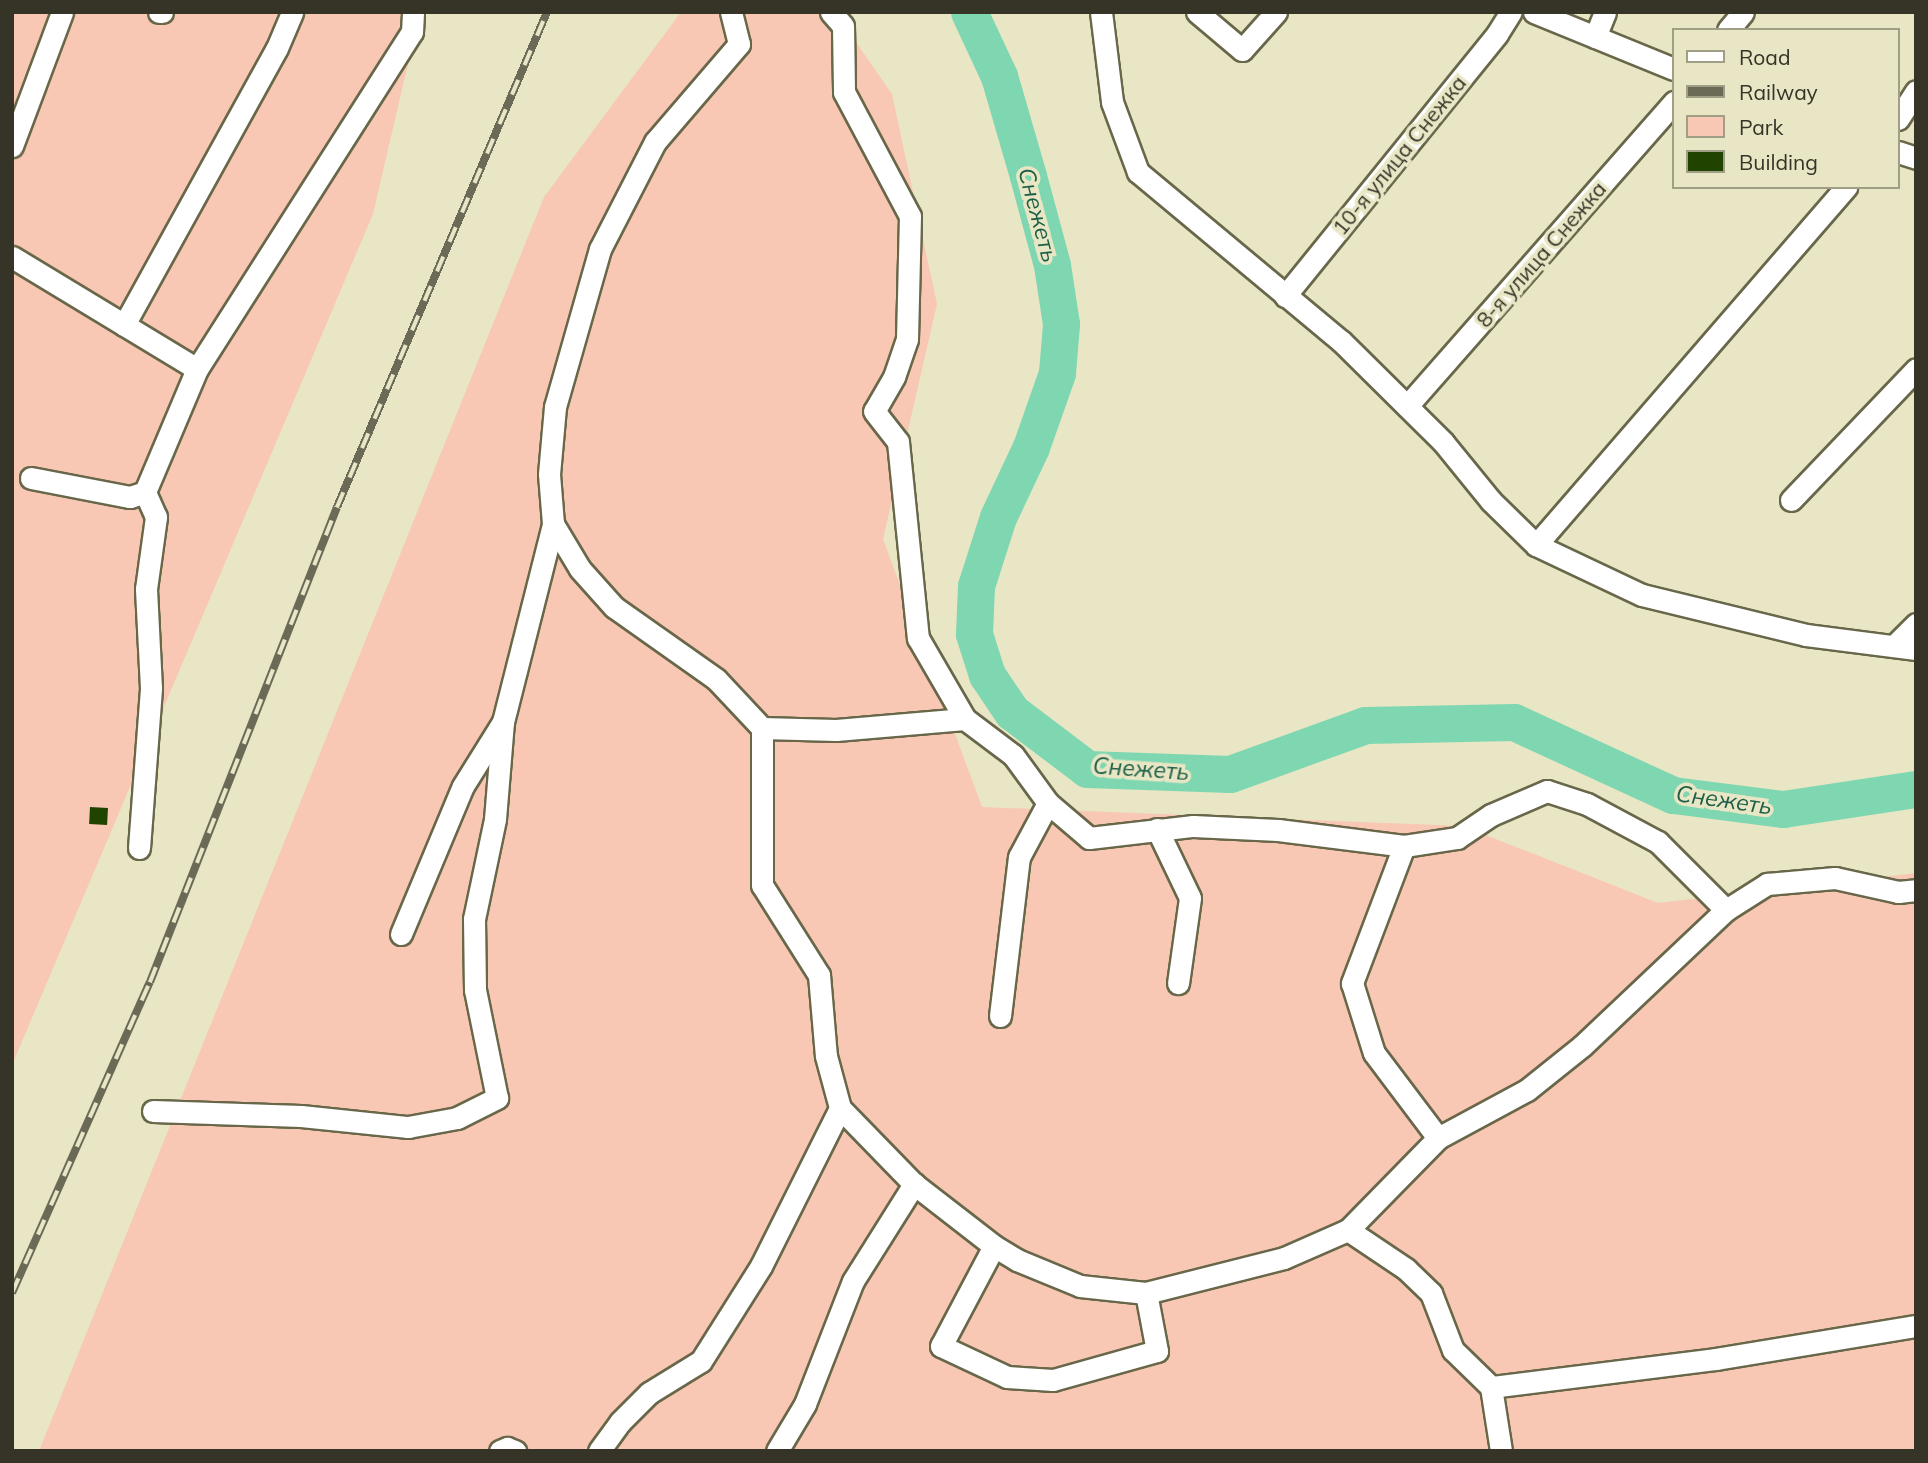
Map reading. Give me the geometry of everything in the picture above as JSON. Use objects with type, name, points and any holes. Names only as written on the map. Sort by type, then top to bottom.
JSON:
[{"type":"street","points":[[12,145],[62,12]]},
{"type":"street","points":[[124,325],[271,60],[292,12]]},
{"type":"street","points":[[139,848],[151,688],[146,589],[156,517],[145,492],[197,369],[412,32],[413,12]]},
{"type":"street","points":[[153,1111],[301,1116],[408,1127],[457,1118],[496,1098],[475,990],[474,919],[495,818],[503,722],[553,524],[549,474],[555,407],[600,249],[655,142],[739,44],[731,12]]},
{"type":"street","points":[[831,12],[842,26],[844,92],[910,216],[907,339],[894,377],[874,411],[898,442],[918,638],[965,719],[1013,755],[1048,803],[1089,838],[1193,826],[1278,830],[1404,846],[1457,838],[1491,815],[1548,791],[1587,804],[1658,842],[1726,910]]},
{"type":"street","points":[[1101,12],[1112,102],[1138,172],[1341,341],[1443,442],[1491,501],[1536,544],[1642,595],[1806,635],[1905,647],[1916,624]]},
{"type":"street","points":[[1197,12],[1242,50],[1276,12]]},
{"type":"street","name":"10-я улица Снежка","points":[[1285,296],[1497,34],[1511,12]]},
{"type":"street","points":[[1534,12],[1672,68]]},
{"type":"street","points":[[1595,37],[1605,12]]},
{"type":"street","points":[[1730,28],[1743,12]]},
{"type":"street","points":[[1900,116],[1916,91]]},
{"type":"street","name":"8-я улица Снежка","points":[[1407,406],[1672,104]]},
{"type":"street","points":[[1536,544],[1844,189]]},
{"type":"street","points":[[12,257],[197,369]]},
{"type":"street","points":[[1791,500],[1916,369]]},
{"type":"street","points":[[31,478],[130,497],[145,492]]},
{"type":"street","points":[[553,524],[580,569],[614,607],[716,679],[762,728],[762,885],[819,975],[826,1056],[840,1108],[914,1184],[994,1246],[1017,1260],[1080,1286],[1146,1293],[1284,1258],[1348,1230],[1438,1138],[1527,1090],[1582,1046],[1726,910],[1767,884],[1835,878],[1910,894]]},
{"type":"street","points":[[762,728],[836,730],[965,719]]},
{"type":"street","points":[[401,934],[463,786],[503,722]]},
{"type":"street","points":[[1000,1016],[1019,857],[1048,803]]},
{"type":"street","points":[[1157,829],[1189,898],[1178,983]]},
{"type":"street","points":[[1404,846],[1352,983],[1374,1053],[1438,1138]]},
{"type":"street","points":[[599,1451],[620,1422],[649,1393],[701,1361],[761,1266],[840,1108]]},
{"type":"street","points":[[777,1451],[806,1404],[853,1281],[914,1184]]},
{"type":"street","points":[[1348,1230],[1406,1269],[1431,1293],[1453,1350],[1491,1387],[1501,1451]]},
{"type":"street","points":[[994,1246],[941,1346],[1007,1377],[1053,1380],[1157,1351],[1146,1293]]},
{"type":"street","points":[[1491,1387],[1716,1359],[1916,1326]]},
{"type":"street","points":[[500,1451],[507,1448],[515,1451]]},
{"type":"green space","points":[[12,12],[420,12],[373,214],[12,1065]]},
{"type":"green space","points":[[681,12],[835,12],[892,94],[937,304],[883,539],[982,807],[1463,826],[1658,903],[1916,873],[1916,1451],[39,1451],[544,197]]},
{"type":"building","points":[[90,807],[108,808],[107,825],[89,824]]},
{"type":"waterway","name":"Снежеть","points":[[969,12],[999,76],[1052,265],[1061,324],[1057,373],[1031,447],[998,517],[976,586],[974,634],[987,675],[1012,712],[1087,769],[1230,774],[1365,725],[1514,722],[1673,795],[1783,809],[1916,789]]},
{"type":"railway","points":[[12,1293],[150,982],[337,507],[547,12]]}]
